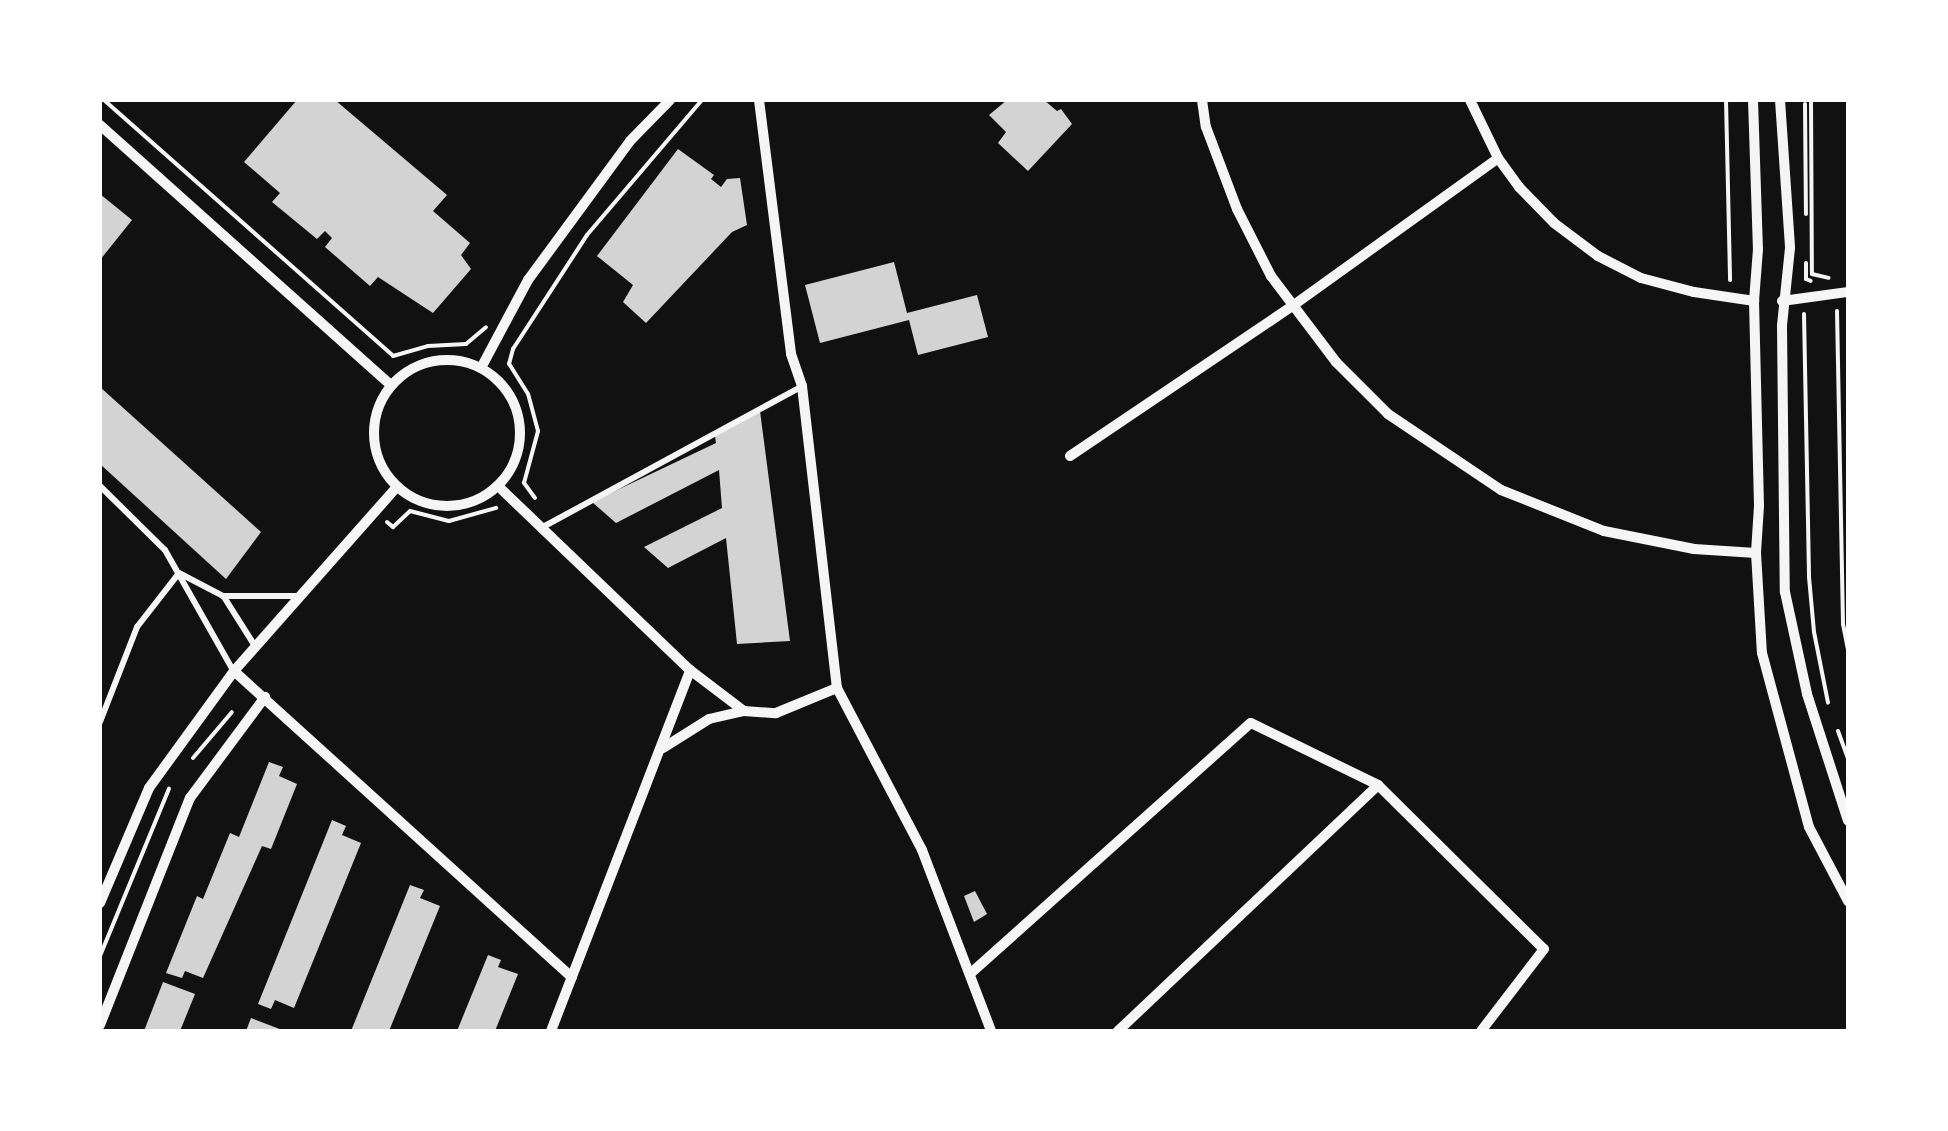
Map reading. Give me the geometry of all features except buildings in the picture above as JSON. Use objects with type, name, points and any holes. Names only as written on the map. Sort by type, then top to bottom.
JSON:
[{"type":"street","points":[[482,368],[496,334],[528,280],[630,141],[670,100]]},
{"type":"street","points":[[759,100],[791,354],[802,386],[837,688],[922,850],[990,1031]]},
{"type":"street","points":[[1202,100],[1206,126],[1237,209],[1290,307],[1336,362],[1388,414],[1501,490],[1604,531],[1709,552],[1756,553]]},
{"type":"street","points":[[1470,100],[1498,158],[1554,223],[1598,256],[1641,278],[1694,292],[1754,301]]},
{"type":"street","points":[[1753,100],[1758,249],[1754,301],[1756,553],[1768,673],[1809,827],[1848,901]]},
{"type":"street","points":[[1780,100],[1790,248],[1782,301],[1785,592],[1807,694],[1848,821]]},
{"type":"street","points":[[100,125],[391,385]]},
{"type":"street","points":[[1070,456],[1290,307],[1498,158]]},
{"type":"street","points":[[1782,301],[1835,301],[1848,292]]},
{"type":"street","points":[[441,360],[482,368],[501,383],[514,403],[520,426],[512,467],[498,486],[460,505],[438,506],[398,487],[384,470],[373,429],[378,408],[391,385],[421,364],[441,360]]},
{"type":"street","points":[[498,486],[690,670],[744,712]]},
{"type":"street","points":[[100,903],[149,788],[234,671],[398,487]]},
{"type":"street","points":[[551,1031],[690,670]]},
{"type":"street","points":[[234,671],[572,977]]},
{"type":"street","points":[[662,748],[708,719],[744,712],[776,713],[837,688]]},
{"type":"street","points":[[100,1025],[190,798],[265,697]]},
{"type":"street","points":[[971,974],[1251,722],[1378,785],[1544,948],[1483,1030]]},
{"type":"street","points":[[1118,1031],[1378,785]]},
{"type":"lane","points":[[540,528],[802,386]]},
{"type":"lane","points":[[100,486],[165,550],[234,671]]},
{"type":"lane","points":[[179,573],[223,596],[300,596]]},
{"type":"lane","points":[[100,722],[136,627],[179,573]]},
{"type":"lane","points":[[223,596],[255,646]]},
{"type":"path","points":[[104,100],[393,356],[428,346],[466,344],[484,325],[516,344]]},
{"type":"path","points":[[375,512],[393,526],[410,511],[449,521],[496,508],[516,517],[536,498],[524,483],[538,432],[528,394],[509,364],[516,344],[588,235],[702,100]]},
{"type":"path","points":[[1720,280],[1730,281],[1726,100]]},
{"type":"path","points":[[1811,100],[1812,274],[1836,278]]},
{"type":"path","points":[[1805,104],[1806,279],[1827,286],[1835,301],[1843,624],[1848,649]]},
{"type":"path","points":[[1830,713],[1814,632],[1809,578],[1804,314],[1835,301]]},
{"type":"path","points":[[1840,418],[1848,420]]},
{"type":"path","points":[[1836,728],[1848,758]]}]
